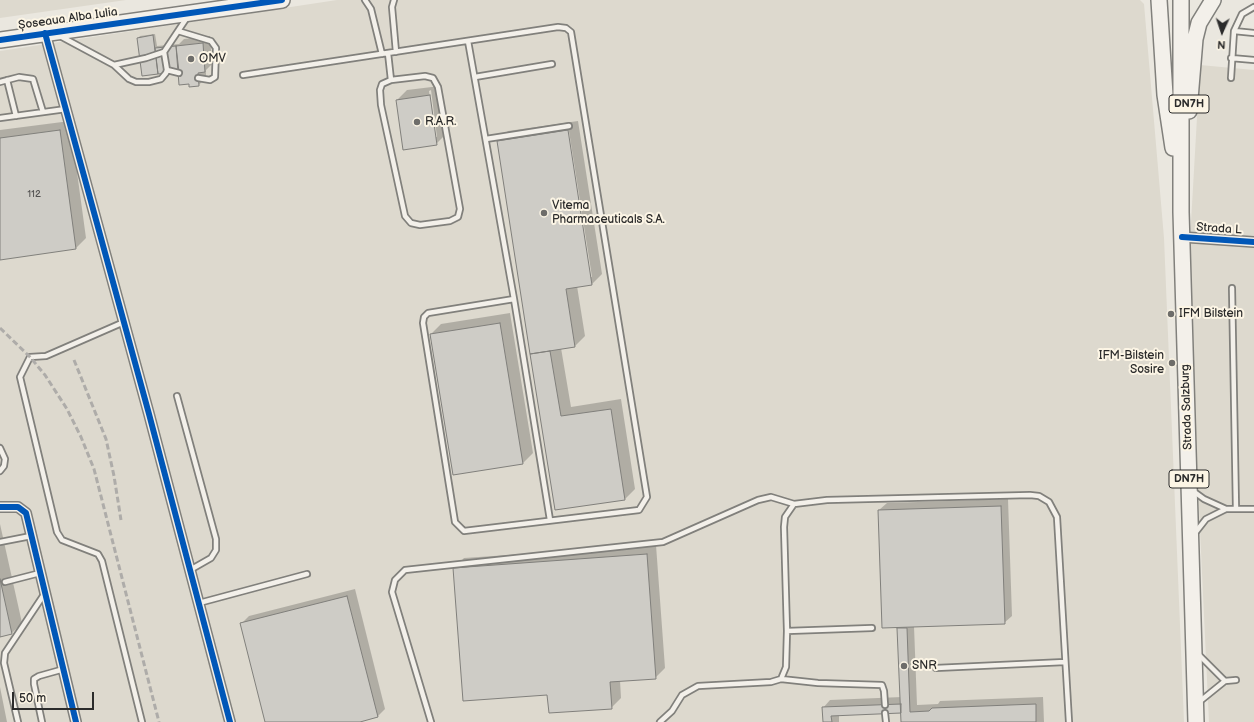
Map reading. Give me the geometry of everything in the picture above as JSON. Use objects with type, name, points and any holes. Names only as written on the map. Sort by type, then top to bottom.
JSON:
[{"type":"main road","name":"Șoseaua Alba Iulia","points":[[0,40],[282,0]]},
{"type":"main road","name":"Strada Salzburg","points":[[1159,0],[1165,95],[1181,212]]},
{"type":"main road","name":"Strada Salzburg","points":[[1180,0],[1181,212],[1189,488],[1192,537],[1196,722]]},
{"type":"main road","name":"DN7H","points":[[1181,212],[1195,39],[1199,23],[1213,0]]},
{"type":"street","points":[[49,32],[66,109],[230,722]]},
{"type":"street","name":"Strada L","points":[[1182,237],[1254,242]]},
{"type":"street","points":[[0,507],[18,507],[26,513],[76,722]]},
{"type":"lane","points":[[365,0],[371,9],[382,54]]},
{"type":"lane","points":[[394,0],[392,6],[396,52]]},
{"type":"lane","points":[[1231,78],[1231,58],[1234,30],[1242,14],[1254,7]]},
{"type":"lane","points":[[114,65],[146,58],[164,52],[190,12]]},
{"type":"lane","points":[[243,75],[558,27],[566,28],[571,32],[647,497],[639,510],[464,531],[455,522],[423,323],[424,317],[428,313],[514,299]]},
{"type":"lane","points":[[1234,30],[1254,32]]},
{"type":"lane","points":[[178,31],[211,41],[216,48],[215,76],[210,80],[198,78]]},
{"type":"lane","points":[[49,32],[114,65],[129,79],[144,83],[161,79],[167,70],[164,52]]},
{"type":"lane","points":[[468,41],[514,299],[550,520]]},
{"type":"lane","points":[[388,53],[391,80]]},
{"type":"lane","points":[[1231,58],[1254,60]]},
{"type":"lane","points":[[475,77],[552,64]]},
{"type":"lane","points":[[167,70],[179,73]]},
{"type":"lane","points":[[425,76],[433,78],[438,87],[460,209],[458,217],[450,221],[420,225],[411,223],[405,216],[380,105],[382,84],[391,80],[425,76]]},
{"type":"lane","points":[[0,82],[19,77],[33,79],[43,112]]},
{"type":"lane","points":[[7,80],[16,116]]},
{"type":"lane","points":[[0,118],[66,109]]},
{"type":"lane","points":[[486,140],[569,126]]},
{"type":"lane","points":[[1232,288],[1236,509]]},
{"type":"lane","points":[[124,322],[46,356],[30,357],[20,377],[57,532],[62,540],[98,554],[102,561],[142,722]]},
{"type":"lane","points":[[177,396],[216,539],[216,550],[211,558],[190,570]]},
{"type":"lane","points":[[0,448],[4,459],[4,466],[0,471]]},
{"type":"lane","points":[[1189,488],[1204,499],[1226,509],[1254,508]]},
{"type":"lane","points":[[431,722],[392,592],[395,580],[405,570],[663,542],[758,500],[771,497],[794,504],[828,500],[1039,496],[1049,502],[1057,517],[1069,722]]},
{"type":"lane","points":[[781,679],[786,666],[787,631],[784,527],[786,516],[794,504]]},
{"type":"lane","points":[[1192,537],[1206,520],[1226,509]]},
{"type":"lane","points":[[0,542],[31,536]]},
{"type":"lane","points":[[5,582],[40,573]]},
{"type":"lane","points":[[198,603],[307,574]]},
{"type":"lane","points":[[18,722],[4,663],[5,653],[44,593]]},
{"type":"lane","points":[[787,631],[872,628]]},
{"type":"lane","points":[[1194,650],[1225,681]]},
{"type":"lane","points":[[936,668],[1065,662]]},
{"type":"lane","points":[[42,722],[34,679],[39,676],[64,669]]},
{"type":"lane","points":[[660,722],[672,711],[682,695],[698,686],[771,682],[781,679],[818,683],[882,685],[885,704]]},
{"type":"lane","points":[[1195,706],[1225,681],[1236,680]]},
{"type":"lane","points":[[885,713],[886,722]]},
{"type":"shaded area","points":[[0,0],[126,0],[0,18]]},
{"type":"shaded area","points":[[337,0],[1140,0],[1144,4],[1164,238],[1184,722],[0,722],[0,51]]},
{"type":"shaded area","points":[[1200,65],[1254,70],[1254,722],[1209,722],[1188,275]]},
{"type":"building","points":[[153,35],[158,74],[142,76],[137,38]]},
{"type":"building","name":"OMV","points":[[203,43],[205,72],[198,73],[199,86],[189,87],[189,84],[179,85],[176,46]]},
{"type":"building","points":[[176,46],[179,72],[158,74],[155,48]]},
{"type":"building","name":"R.A.R.","points":[[430,95],[437,145],[403,150],[396,100]]},
{"type":"building","points":[[60,130],[76,249],[0,260],[0,138]]},
{"type":"building","name":"Vitema Pharmaceuticals S.A.","points":[[568,130],[592,285],[566,289],[575,347],[530,354],[497,141]]},
{"type":"building","points":[[500,323],[523,464],[453,475],[430,334]]},
{"type":"building","points":[[550,351],[561,416],[611,409],[625,500],[555,510],[530,354]]},
{"type":"building","points":[[1001,506],[1005,624],[882,628],[878,510]]},
{"type":"building","points":[[647,554],[656,679],[610,682],[612,709],[549,713],[547,695],[463,701],[453,568]]},
{"type":"building","points":[[0,579],[12,634],[0,637]]},
{"type":"building","points":[[347,596],[378,717],[360,722],[265,722],[240,623]]},
{"type":"building","name":"SNR","points":[[897,628],[907,628],[910,712],[929,711],[932,708],[1036,704],[1036,722],[901,722]]},
{"type":"building","name":"SNR","points":[[901,704],[901,713],[831,716],[832,722],[823,722],[822,707]]},
{"type":"railway","points":[[0,328],[30,357],[45,375],[67,409],[81,437],[94,469],[159,722]]},
{"type":"railway","points":[[74,360],[106,439],[121,520]]},
{"type":"cycle path","points":[[0,40],[282,0]]},
{"type":"cycle path","points":[[45,33],[149,414],[230,722]]},
{"type":"cycle path","points":[[1182,237],[1254,242]]},
{"type":"cycle path","points":[[0,507],[18,507],[26,513],[76,722]]},
{"type":"place","name":"OMV","points":[[191,59]]},
{"type":"place","name":"R.A.R.","points":[[417,122]]},
{"type":"place","name":"Vitema Pharmaceuticals S.A.","points":[[544,213]]},
{"type":"place","name":"IFM Bilstein","points":[[1171,314]]},
{"type":"place","name":"IFM-Bilstein Sosire","points":[[1172,363]]},
{"type":"place","name":"SNR","points":[[904,666]]}]
